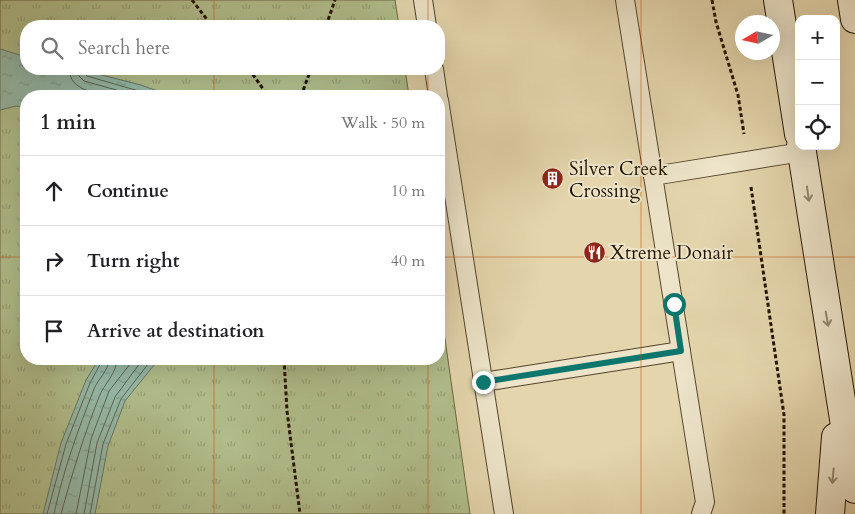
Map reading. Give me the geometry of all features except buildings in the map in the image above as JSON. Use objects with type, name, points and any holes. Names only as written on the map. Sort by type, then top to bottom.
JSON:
[{"type":"main road","points":[[778,0],[795,111]]},
{"type":"main road","points":[[852,0],[855,19]]},
{"type":"main road","points":[[801,150],[855,489]]},
{"type":"main road","points":[[830,514],[840,393]]},
{"type":"lane","points":[[423,0],[426,20]]},
{"type":"lane","points":[[625,0],[705,502],[701,514]]},
{"type":"lane","points":[[435,75],[437,90]]},
{"type":"lane","points":[[445,138],[504,514]]},
{"type":"lane","points":[[653,176],[748,160],[795,146]]},
{"type":"lane","points":[[483,382],[681,351]]},
{"type":"path","points":[[192,0],[207,20]]},
{"type":"path","points":[[328,20],[335,0]]},
{"type":"path","points":[[712,0],[716,22],[738,95],[784,415],[784,514]]},
{"type":"path","points":[[253,75],[264,90]]},
{"type":"path","points":[[303,90],[309,75]]},
{"type":"path","points":[[284,365],[287,411],[300,514]]},
{"type":"green space","points":[[0,0],[395,0],[398,20],[20,20],[20,75],[406,75],[408,90],[20,90],[20,365],[445,365],[445,339],[470,514],[0,514]]},
{"type":"water","points":[[0,49],[20,55],[20,75],[102,75],[155,90],[20,90],[20,106],[0,110]]},
{"type":"water","points":[[95,365],[154,365],[125,401],[108,446],[95,514],[43,514],[61,443],[86,380]]},
{"type":"place","name":"Silver Creek Crossing","points":[[553,179]]},
{"type":"place","name":"Xtreme Donair","points":[[594,252]]},
{"type":"route","points":[[483,382],[681,351],[674,304]]}]
